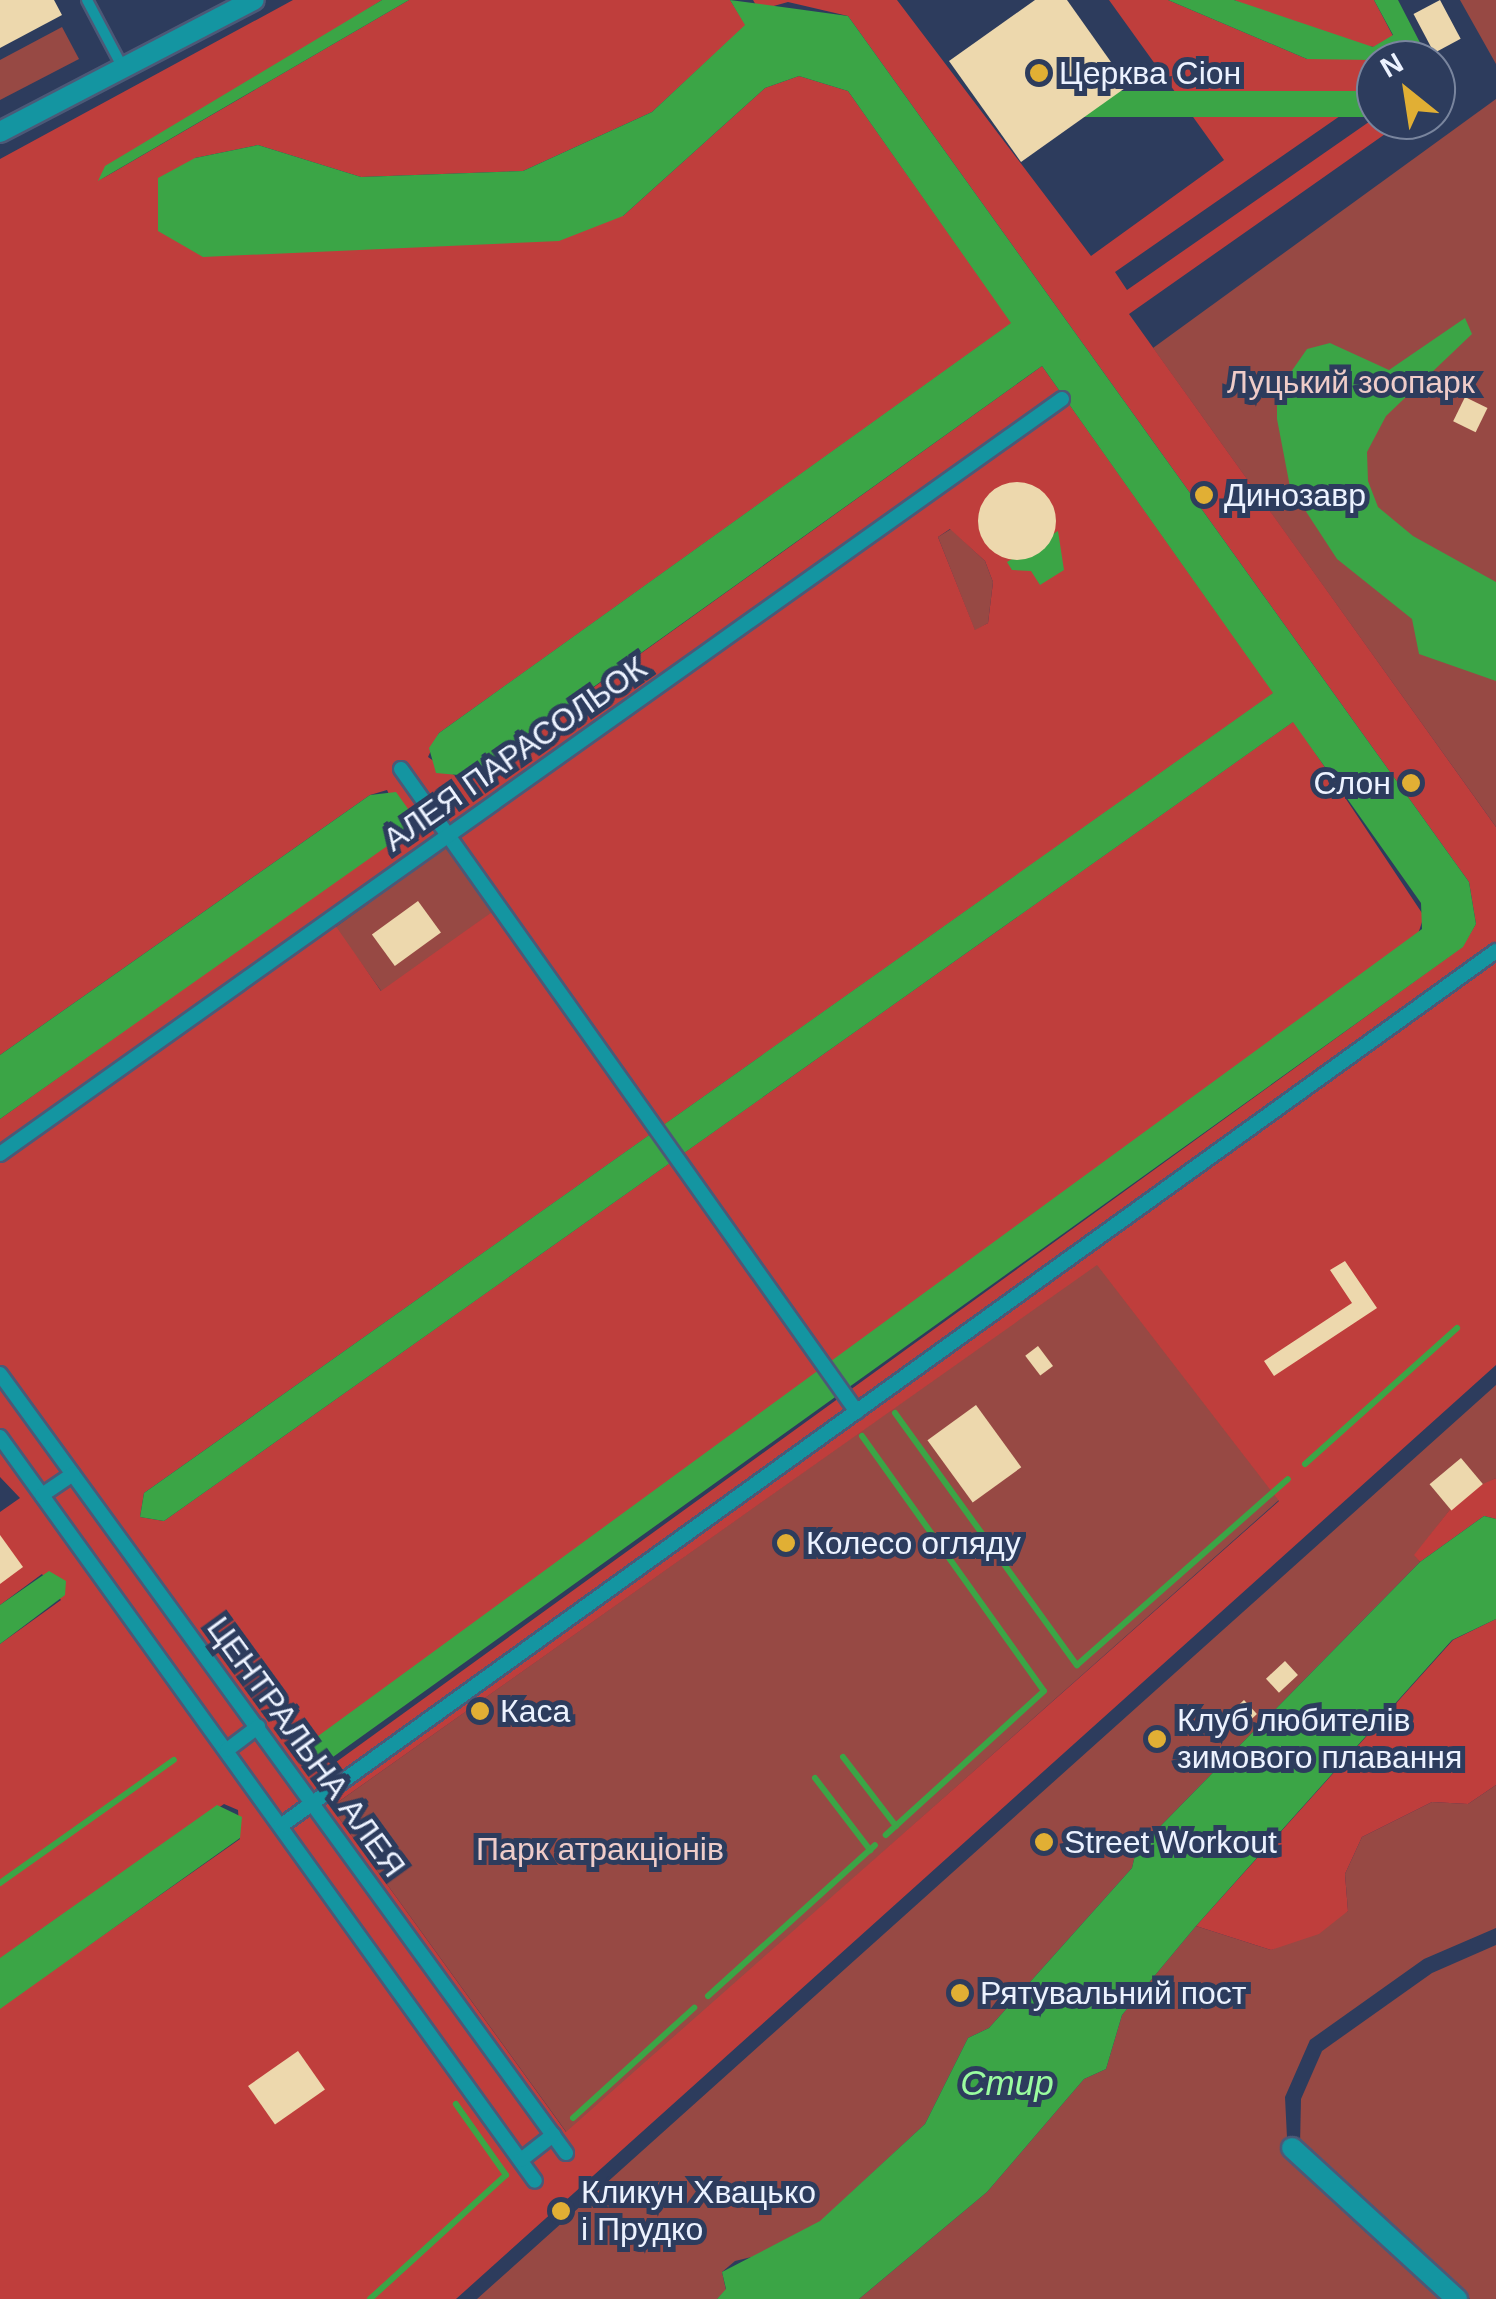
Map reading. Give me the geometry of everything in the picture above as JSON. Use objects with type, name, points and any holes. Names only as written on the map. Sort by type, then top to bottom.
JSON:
[{"type":"street","points":[[0,132],[254,0]]},
{"type":"street","name":"АЛЕЯ ПАРАСОЛЬОК","points":[[0,1154],[1062,399]]},
{"type":"street","points":[[401,768],[857,1412]]},
{"type":"street","points":[[282,1825],[1496,951]]},
{"type":"street","name":"ЦЕНТРАЛЬНА АЛЕЯ","points":[[0,1374],[566,2153]]},
{"type":"street","name":"ЦЕНТРАЛЬНА АЛЕЯ","points":[[0,1437],[536,2180]]},
{"type":"street","points":[[42,1496],[73,1474]]},
{"type":"street","points":[[228,1750],[258,1727]]},
{"type":"street","points":[[521,2160],[553,2134]]},
{"type":"street","points":[[1292,2148],[1458,2299]]},
{"type":"lane","points":[[87,0],[124,69]]},
{"type":"green space","points":[[1460,0],[1496,0],[1496,64]]},
{"type":"green space","points":[[62,27],[79,59],[0,100],[0,60]]},
{"type":"green space","name":"Луцький зоопарк","points":[[1496,99],[1496,827],[1153,348],[1440,140],[1456,140],[1456,128]]},
{"type":"green space","points":[[951,529],[985,561],[993,582],[988,623],[975,631],[938,537]]},
{"type":"green space","points":[[446,847],[493,912],[382,992],[335,928]]},
{"type":"green space","name":"Парк атракціонів","points":[[1097,1264],[1279,1500],[567,2133],[331,1807]]},
{"type":"green space","points":[[1496,1385],[1496,1478],[1459,1498],[1415,1555],[1420,1562],[1136,1851],[1132,1868],[989,2028],[968,2038],[925,2124],[821,2221],[777,2251],[735,2261],[722,2272],[726,2290],[717,2299],[477,2299]]},
{"type":"green space","points":[[1496,1785],[1496,1928],[1424,1959],[1310,2040],[1285,2097],[1288,2158],[1442,2299],[859,2299],[987,2192],[1084,2079],[1106,2069],[1122,2015],[1196,1926],[1271,1950],[1348,1911],[1345,1874],[1362,1837],[1432,1802],[1468,1804]]},
{"type":"green space","points":[[1496,1945],[1496,2299],[1470,2299],[1300,2145],[1301,2099],[1322,2051],[1432,1973]]},
{"type":"shaded area","points":[[293,0],[382,0],[100,180],[409,0],[730,0],[746,25],[652,112],[523,171],[361,177],[258,145],[195,158],[623,216],[765,88],[799,76],[848,91],[1012,323],[439,733],[428,757],[461,780],[470,776],[1042,366],[1274,693],[144,1493],[140,1517],[164,1521],[1294,721],[1424,916],[1416,940],[309,1745],[332,1765],[1462,947],[1476,924],[1469,882],[848,16],[788,2],[759,10],[753,0],[897,0],[1091,256],[1224,160],[1109,0],[1168,0],[1307,59],[1356,52],[1356,105],[1115,272],[1127,290],[1356,131],[1356,140],[1377,140],[1129,314],[1496,827],[1496,1365],[456,2299],[0,2299],[0,1644],[61,1600],[42,1574],[0,1605],[0,1512],[20,1498],[0,1477],[0,1119],[406,830],[387,790],[370,795],[0,1055],[0,159]],"holes":[[[950,529],[985,561],[993,582],[988,623],[975,630],[938,537]],[[446,847],[492,912],[381,991],[335,925]],[[1097,1265],[1279,1501],[566,2132],[331,1807]],[[224,1804],[238,1810],[240,1839],[52,1971],[29,1938]]]},
{"type":"shaded area","points":[[1234,0],[1374,0],[1393,36],[1386,40],[1356,40],[1356,44],[1329,40]]},
{"type":"shaded area","points":[[1462,1459],[1470,1490],[1496,1478],[1496,1519],[1484,1516],[1420,1562],[1414,1555],[1459,1498],[1430,1484]]},
{"type":"shaded area","points":[[1496,1619],[1496,1785],[1468,1804],[1432,1802],[1362,1837],[1345,1874],[1348,1911],[1319,1934],[1271,1950],[1196,1926],[1453,1640]]},
{"type":"water","points":[[382,0],[409,0],[98,181],[105,166]]},
{"type":"water","points":[[730,0],[848,16],[1469,882],[1476,924],[1463,947],[319,1767],[307,1751],[314,1739],[1422,929],[1421,903],[1293,722],[164,1521],[140,1517],[144,1493],[1273,693],[1042,366],[469,776],[436,773],[429,748],[439,733],[1011,323],[848,91],[799,76],[765,88],[623,216],[559,241],[203,257],[158,231],[158,178],[195,158],[258,145],[361,177],[523,171],[652,112],[745,25]]},
{"type":"water","points":[[1168,0],[1234,0],[1356,41],[1356,60],[1307,59]]},
{"type":"water","points":[[1374,0],[1398,0],[1419,40],[1385,40],[1393,35]]},
{"type":"water","points":[[1058,91],[1356,91],[1356,117],[1058,117]]},
{"type":"water","points":[[1465,318],[1472,334],[1386,416],[1367,452],[1368,481],[1378,507],[1413,536],[1496,582],[1496,681],[1419,654],[1412,619],[1337,559],[1290,487],[1277,419],[1277,392],[1307,349],[1330,343],[1389,370]]},
{"type":"water","points":[[1058,531],[1064,570],[1040,585],[1031,571],[1012,570],[1007,562]]},
{"type":"water","points":[[396,792],[411,813],[400,837],[0,1119],[0,1055],[370,795]]},
{"type":"water","name":"Стир","points":[[1484,1516],[1496,1519],[1496,1619],[1452,1640],[1196,1926],[1122,2015],[1106,2069],[1084,2079],[987,2192],[859,2299],[717,2299],[726,2289],[722,2272],[820,2221],[925,2124],[968,2038],[989,2028],[1132,1868],[1136,1851],[1420,1562]]},
{"type":"water","points":[[49,1571],[66,1581],[65,1595],[0,1644],[0,1605]]},
{"type":"water","points":[[217,1805],[242,1817],[240,1838],[0,2009],[0,1958]]},
{"type":"building","points":[[0,0],[54,0],[62,15],[0,48]]},
{"type":"building","name":"Церква Сіон","points":[[1035,0],[1067,0],[1128,86],[1021,162],[949,61]]},
{"type":"building","points":[[1440,0],[1461,39],[1427,40],[1414,14]]},
{"type":"building","points":[[1465,397],[1487,408],[1476,432],[1453,421]]},
{"type":"building","points":[[1017,482],[1045,493],[1056,521],[1045,549],[1017,560],[989,549],[978,521],[989,493]]},
{"type":"building","points":[[418,901],[441,933],[395,966],[372,935]]},
{"type":"building","points":[[1345,1261],[1377,1308],[1274,1376],[1264,1361],[1352,1303],[1330,1270]]},
{"type":"building","points":[[1038,1346],[1053,1366],[1040,1376],[1025,1356]]},
{"type":"building","points":[[976,1405],[1021,1467],[973,1503],[927,1440]]},
{"type":"building","points":[[1461,1458],[1483,1484],[1451,1510],[1430,1484]]},
{"type":"building","points":[[0,1535],[23,1567],[0,1584]]},
{"type":"building","points":[[1285,1661],[1298,1675],[1279,1693],[1266,1679]]},
{"type":"building","points":[[1244,1700],[1257,1714],[1239,1731],[1226,1717]]},
{"type":"building","points":[[298,2051],[325,2090],[275,2124],[248,2086]]},
{"type":"waterway","points":[[1305,1464],[1457,1328]]},
{"type":"waterway","points":[[895,1413],[1077,1665],[1288,1479]]},
{"type":"waterway","points":[[862,1436],[1044,1691],[886,1835]]},
{"type":"waterway","points":[[843,1757],[896,1826]]},
{"type":"waterway","points":[[0,1883],[174,1760]]},
{"type":"waterway","points":[[815,1778],[870,1850]]},
{"type":"waterway","points":[[708,1996],[875,1845]]},
{"type":"waterway","points":[[573,2118],[694,2008]]},
{"type":"waterway","points":[[370,2299],[506,2175],[456,2104]]},
{"type":"place","name":"Церква Сіон","points":[[1039,73]]},
{"type":"place","name":"Динозавр","points":[[1204,495]]},
{"type":"place","name":"Слон","points":[[1411,783]]},
{"type":"place","name":"Колесо огляду","points":[[786,1543]]},
{"type":"place","name":"Каса","points":[[480,1711]]},
{"type":"place","name":"Клуб любителів зимового плавання","points":[[1157,1739]]},
{"type":"place","name":"Street Workout","points":[[1044,1842]]},
{"type":"place","name":"Рятувальний пост","points":[[960,1993]]},
{"type":"place","name":"Кликун Хвацько і Прудко","points":[[561,2211]]}]
